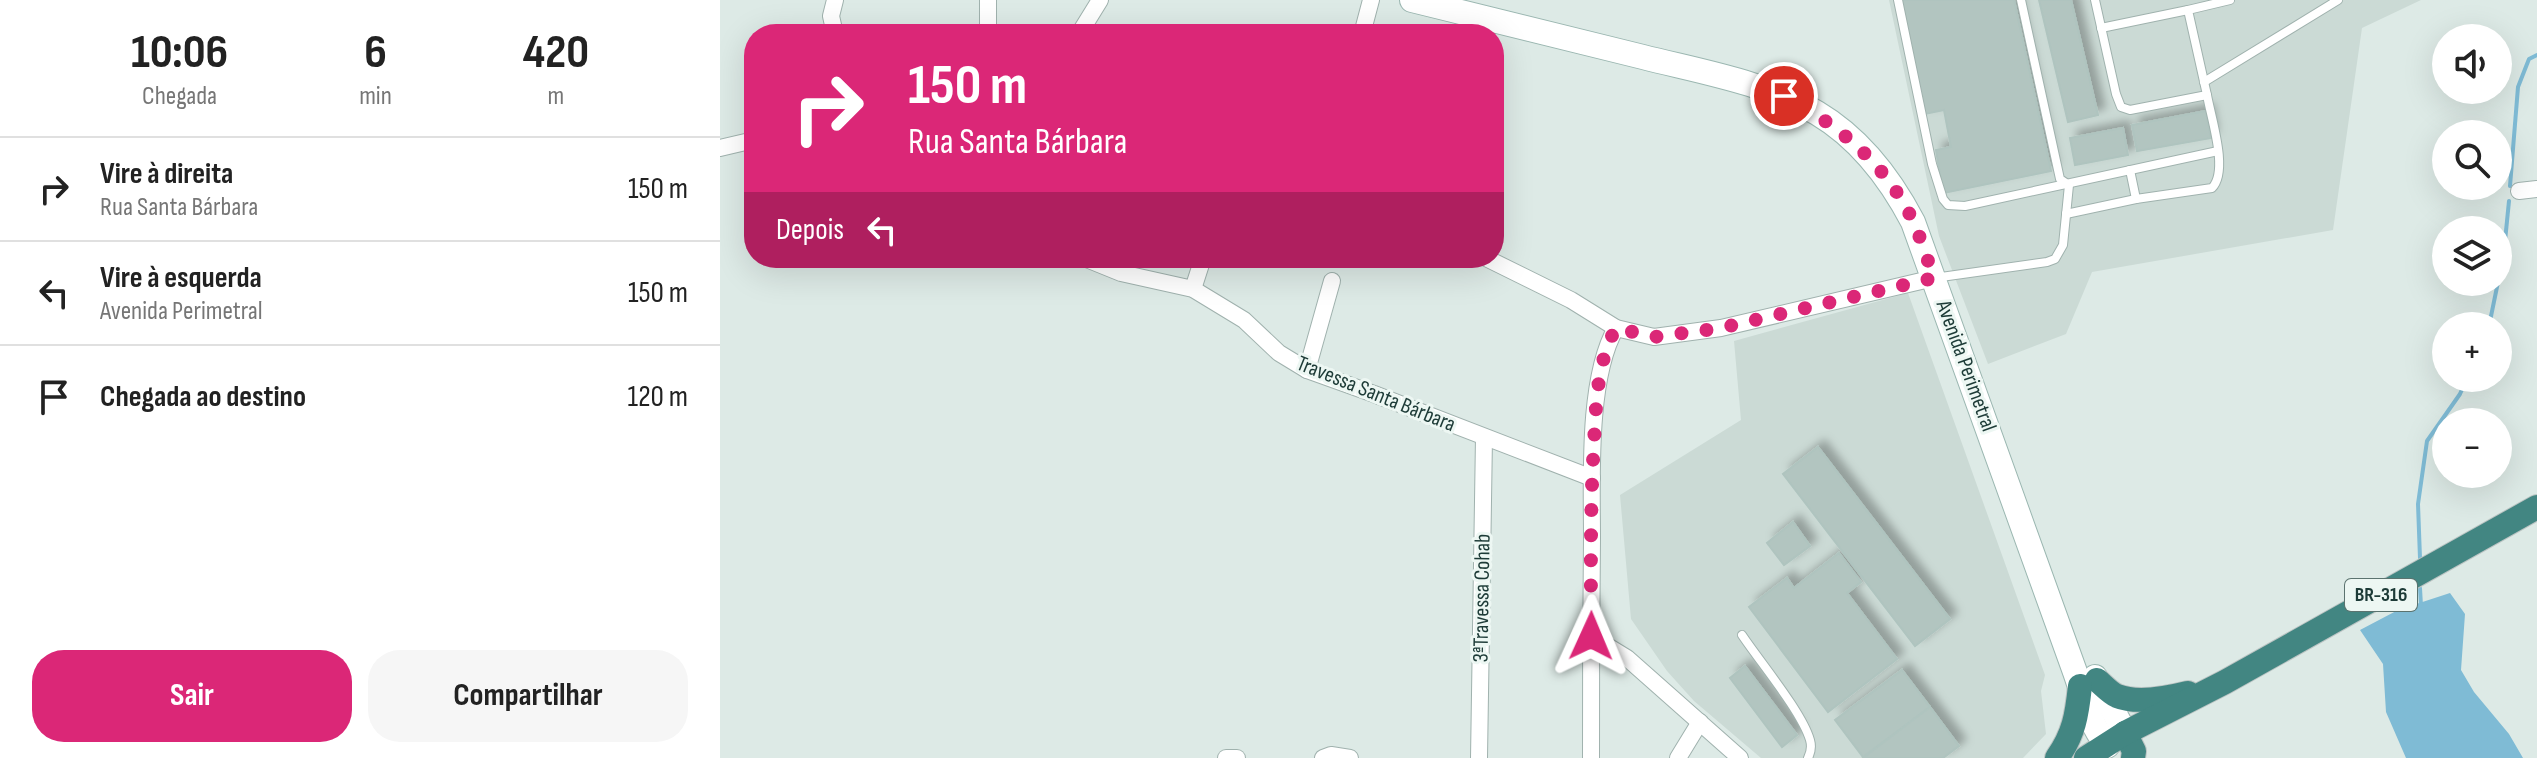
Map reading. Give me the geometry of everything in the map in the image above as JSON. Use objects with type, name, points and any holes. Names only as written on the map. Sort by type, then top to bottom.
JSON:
[{"type":"highway","name":"BR-316","points":[[2106,746],[2537,507]]},
{"type":"highway","points":[[2057,758],[2069,741],[2088,683],[2117,696],[2156,698],[2225,682]]},
{"type":"highway","points":[[2106,746],[2134,751],[2133,758]]},
{"type":"main road","name":"Avenida Perimetral","points":[[1412,0],[1740,81],[1784,96],[1819,115],[1848,136],[1899,195],[1913,222],[2063,639],[2078,652],[2088,683]]},
{"type":"main road","points":[[2088,683],[2106,746]]},
{"type":"street","points":[[833,24],[831,16],[835,0]]},
{"type":"street","points":[[988,0],[988,24]]},
{"type":"street","points":[[1365,24],[1371,0]]},
{"type":"street","points":[[1083,24],[1093,2]]},
{"type":"street","points":[[720,148],[744,142]]},
{"type":"street","points":[[2519,191],[2537,189]]},
{"type":"street","points":[[1504,267],[1571,300],[1616,328],[1654,337],[1721,328],[1934,278]]},
{"type":"street","name":"Travessa Santa Bárbara","points":[[1109,268],[1193,289],[1244,320],[1279,353],[1307,370],[1592,478]]},
{"type":"street","points":[[1193,289],[1200,268]]},
{"type":"street","points":[[1307,370],[1332,281]]},
{"type":"street","points":[[1591,758],[1592,478],[1597,391],[1608,343],[1616,328]]},
{"type":"street","name":"3ªTravessa Cohab","points":[[1479,758],[1484,437]]},
{"type":"street","points":[[1591,636],[1627,658],[1740,758]]},
{"type":"street","points":[[1678,758],[1700,722]]},
{"type":"street","points":[[1323,758],[1331,755],[1350,758]]},
{"type":"street","points":[[1226,758],[1237,758]]},
{"type":"lane","points":[[1898,0],[1932,164],[1943,199],[1948,205],[1965,206],[2218,151]]},
{"type":"lane","points":[[2021,0],[2060,179],[2069,185]]},
{"type":"lane","points":[[2095,0],[2121,107],[2141,109],[2207,95]]},
{"type":"lane","points":[[2101,28],[2230,0]]},
{"type":"lane","points":[[2204,82],[2334,1]]},
{"type":"lane","points":[[2066,214],[2136,199],[2212,188],[2220,178],[2218,151],[2188,10]]},
{"type":"lane","points":[[2130,170],[2136,199]]},
{"type":"lane","points":[[1934,278],[2055,259],[2063,245],[2069,185]]},
{"type":"lane","points":[[1742,635],[1800,719],[1811,742],[1808,758]]},
{"type":"shaded area","points":[[1889,0],[2421,0],[2362,28],[2333,230],[2092,272],[2066,334],[1988,364],[1939,236]]},
{"type":"shaded area","points":[[1908,293],[2045,675],[2041,691],[2046,734],[2023,758],[1761,758],[1694,701],[1667,671],[1631,619],[1620,495],[1741,420],[1734,341]]},
{"type":"water","points":[[2450,593],[2465,614],[2461,670],[2523,758],[2406,758],[2386,712],[2383,664],[2360,630],[2398,610]]},
{"type":"building","points":[[1901,0],[2014,0],[2051,171],[1943,193],[1936,150],[1951,147],[1944,110],[1924,114]]},
{"type":"building","points":[[2039,0],[2071,0],[2098,115],[2068,122]]},
{"type":"building","points":[[2206,111],[2211,138],[2137,151],[2132,125]]},
{"type":"building","points":[[2123,128],[2128,155],[2075,165],[2070,138]]},
{"type":"building","points":[[1818,447],[1950,619],[1915,646],[1783,474]]},
{"type":"building","points":[[1793,522],[1810,546],[1784,565],[1767,543]]},
{"type":"building","points":[[1839,553],[1861,582],[1847,593],[1897,659],[1828,712],[1749,607],[1787,578],[1794,588]]},
{"type":"building","points":[[1745,666],[1797,735],[1782,747],[1730,678]]},
{"type":"building","points":[[1902,670],[1930,707],[1863,757],[1835,720]]},
{"type":"building","points":[[1930,707],[1959,746],[1943,758],[1863,758]]},
{"type":"waterway","points":[[2512,161],[2518,87],[2529,59],[2537,55]]},
{"type":"waterway","points":[[2508,216],[2509,201]]},
{"type":"waterway","points":[[2492,312],[2495,296]]},
{"type":"waterway","points":[[2420,558],[2418,504],[2427,441],[2461,392]]},
{"type":"waterway","points":[[2420,588],[2421,606]]},
{"type":"route","points":[[1591,636],[1592,478],[1597,391],[1608,343],[1616,328],[1654,337],[1677,335],[1721,328],[1934,278],[1913,222],[1899,195],[1876,165],[1848,136],[1819,115],[1784,96]]}]
